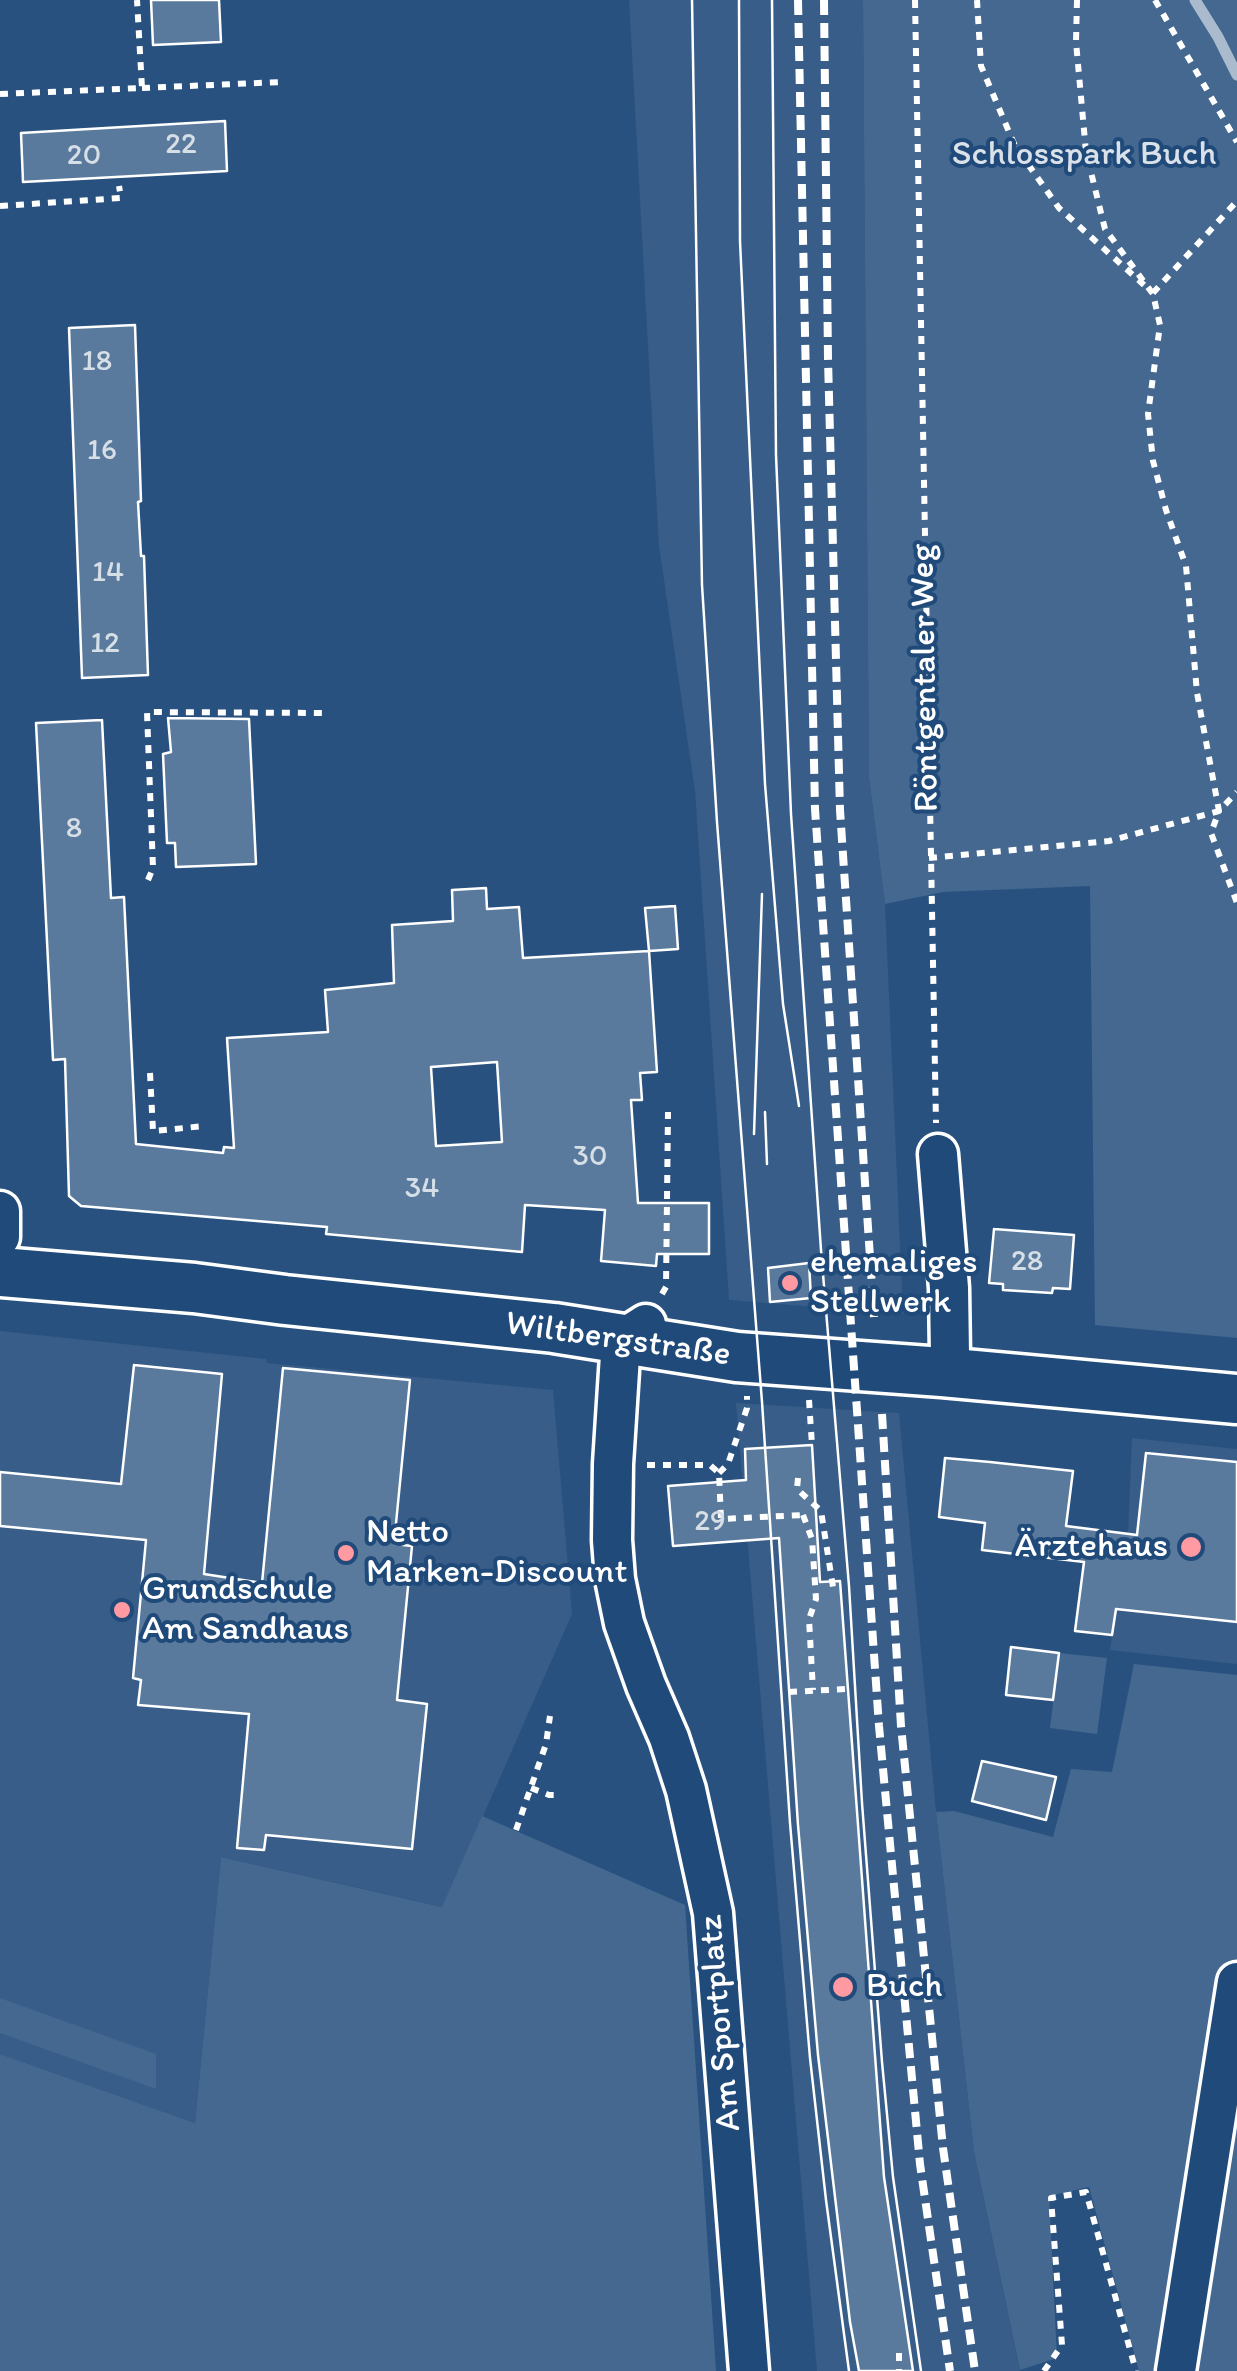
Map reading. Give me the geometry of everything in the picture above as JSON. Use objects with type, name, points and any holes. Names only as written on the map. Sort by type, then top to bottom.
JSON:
[{"type":"main road","name":"Wiltbergstraße","points":[[0,1272],[194,1288],[554,1328],[737,1357],[1237,1399]]},
{"type":"street","points":[[938,1154],[950,1288],[950,1355]]},
{"type":"street","points":[[0,1212],[0,1237]]},
{"type":"street","points":[[621,1340],[646,1324],[1143,1374],[1182,1395]]},
{"type":"street","name":"Am Sportplatz","points":[[621,1340],[612,1464],[615,1579],[624,1624],[686,1790],[713,1912],[749,2371]]},
{"type":"street","points":[[1180,2370],[1237,1982]]},
{"type":"path","points":[[137,0],[142,88]]},
{"type":"path","name":"Röntgentaler Weg","points":[[915,0],[938,1154]]},
{"type":"path","points":[[978,0],[981,66],[1015,146],[1059,208],[1153,294]]},
{"type":"path","points":[[1077,0],[1076,42],[1086,152],[1104,229],[1153,294],[1160,325],[1148,414],[1153,461],[1186,566],[1198,693],[1219,810]]},
{"type":"path","points":[[1156,0],[1237,142]]},
{"type":"path","points":[[0,94],[281,82]]},
{"type":"path","points":[[0,206],[121,198],[119,186]]},
{"type":"path","points":[[1153,294],[1237,201]]},
{"type":"path","points":[[148,880],[154,868],[146,712],[322,713]]},
{"type":"path","points":[[1237,792],[1219,810],[1211,833],[1237,903]]},
{"type":"path","points":[[930,858],[1109,841],[1219,810]]},
{"type":"path","points":[[150,1073],[153,1131],[205,1126]]},
{"type":"path","points":[[666,1288],[668,1112]]},
{"type":"path","points":[[719,1473],[728,1464],[748,1408],[746,1389]]},
{"type":"path","points":[[809,1394],[812,1445]]},
{"type":"path","points":[[612,1464],[710,1465],[719,1473],[721,1518],[803,1515]]},
{"type":"path","points":[[798,1478],[798,1489],[821,1511],[832,1588]]},
{"type":"path","points":[[803,1515],[803,1530]]},
{"type":"path","points":[[803,1515],[812,1539],[816,1599],[808,1620],[814,1690]]},
{"type":"path","points":[[789,1692],[847,1689]]},
{"type":"path","points":[[516,1830],[546,1744],[550,1716]]},
{"type":"path","points":[[531,1788],[549,1795],[561,1794]]},
{"type":"path","points":[[1044,2371],[1062,2345],[1051,2198],[1086,2192],[1136,2371]]},
{"type":"path","points":[[898,2354],[899,2371]]},
{"type":"shaded area","points":[[629,0],[863,0],[869,778],[885,904],[903,1314],[729,1300],[695,791],[659,546]]},
{"type":"shaded area","points":[[0,1331],[266,1359],[267,1363],[553,1390],[572,1614],[443,1907],[221,1857],[195,2123],[0,2054]]},
{"type":"shaded area","points":[[736,1403],[899,1413],[936,1812],[974,2152],[1020,2371],[817,2371]]},
{"type":"shaded area","points":[[1132,1438],[1237,1449],[1237,1664],[1110,1650],[1128,1534]]},
{"type":"green space","name":"Schlosspark Buch","points":[[863,0],[1237,0],[1237,1338],[1095,1325],[1090,886],[943,892],[885,904],[869,778]]},
{"type":"green space","points":[[1059,1653],[1107,1658],[1097,1734],[1050,1728]]},
{"type":"green space","points":[[1134,1664],[1237,1675],[1237,2371],[1139,2371],[1089,2187],[1049,2196],[1057,2358],[1020,2370],[974,2152],[936,1812],[954,1811],[1053,1837],[1071,1769],[1112,1772]]},
{"type":"green space","points":[[482,1816],[685,1905],[716,2371],[0,2371],[0,2054],[195,2123],[221,1857],[442,1907]]},
{"type":"green space","points":[[0,1998],[156,2054],[156,2089],[0,2033]]},
{"type":"building","points":[[151,0],[219,0],[221,42],[153,45]]},
{"type":"building","points":[[225,121],[227,171],[23,182],[21,133]]},
{"type":"building","points":[[135,325],[141,501],[138,502],[148,675],[82,678],[69,328]]},
{"type":"building","points":[[168,718],[249,719],[256,864],[176,867],[175,843],[167,843],[163,754],[171,752]]},
{"type":"building","points":[[102,720],[111,898],[124,897],[136,1144],[223,1153],[224,1147],[234,1148],[227,1038],[328,1032],[325,990],[394,983],[392,925],[453,921],[452,890],[486,888],[487,909],[519,907],[523,958],[649,951],[657,1072],[640,1073],[642,1100],[631,1100],[638,1203],[709,1203],[709,1254],[657,1254],[656,1266],[601,1261],[605,1210],[525,1205],[522,1252],[326,1234],[327,1227],[81,1206],[69,1196],[65,1059],[53,1060],[36,723]],"holes":[[[497,1062],[502,1142],[436,1146],[431,1067]]]},
{"type":"building","points":[[675,906],[678,949],[649,951],[645,908]]},
{"type":"building","points":[[994,1229],[1074,1235],[1070,1289],[1053,1288],[1052,1293],[1003,1290],[1003,1284],[989,1283]]},
{"type":"building","name":"ehemaliges Stellwerk","points":[[809,1263],[811,1298],[770,1302],[768,1268]]},
{"type":"building","points":[[134,1365],[222,1374],[204,1574],[262,1583],[283,1368],[410,1380],[394,1544],[412,1546],[397,1700],[427,1704],[412,1849],[266,1835],[264,1850],[237,1848],[249,1714],[138,1705],[141,1680],[133,1678],[146,1540],[0,1526],[0,1472],[121,1484]]},
{"type":"building","points":[[812,1445],[820,1582],[840,1581],[884,2177],[913,2371],[859,2371],[850,2322],[818,2055],[779,1538],[673,1546],[668,1486],[746,1480],[745,1449]]},
{"type":"building","points":[[1146,1453],[1237,1462],[1237,1622],[1116,1609],[1112,1635],[1075,1631],[1084,1562],[982,1550],[985,1523],[939,1517],[945,1458],[990,1462],[1073,1471],[1066,1526],[1137,1535]]},
{"type":"building","points":[[1011,1647],[1059,1653],[1053,1700],[1006,1695]]},
{"type":"building","points":[[982,1761],[1056,1777],[1046,1820],[972,1801]]},
{"type":"waterway","points":[[1195,0],[1237,75]]},
{"type":"tram line","points":[[692,0],[702,585],[717,822],[810,2058],[849,2371]]},
{"type":"tram line","points":[[739,0],[740,241],[765,784],[783,1004],[799,1106]]},
{"type":"tram line","points":[[772,0],[776,455],[791,814],[882,2062],[893,2177],[921,2371]]},
{"type":"tram line","points":[[754,1134],[762,894]]},
{"type":"tram line","points":[[765,1112],[767,1164]]},
{"type":"railway","points":[[798,0],[815,809],[879,1726],[920,2164],[950,2371]]},
{"type":"railway","points":[[824,0],[828,359],[840,810],[874,1317]]},
{"type":"railway","points":[[882,1414],[901,1726],[943,2148],[975,2371]]},
{"type":"place","name":"ehemaliges Stellwerk","points":[[790,1283]]},
{"type":"place","name":"Ärztehaus","points":[[1191,1547]]},
{"type":"place","name":"Netto Marken-Discount","points":[[346,1553]]},
{"type":"place","name":"Grundschule Am Sandhaus","points":[[122,1610]]},
{"type":"place","name":"Buch","points":[[843,1987]]}]
